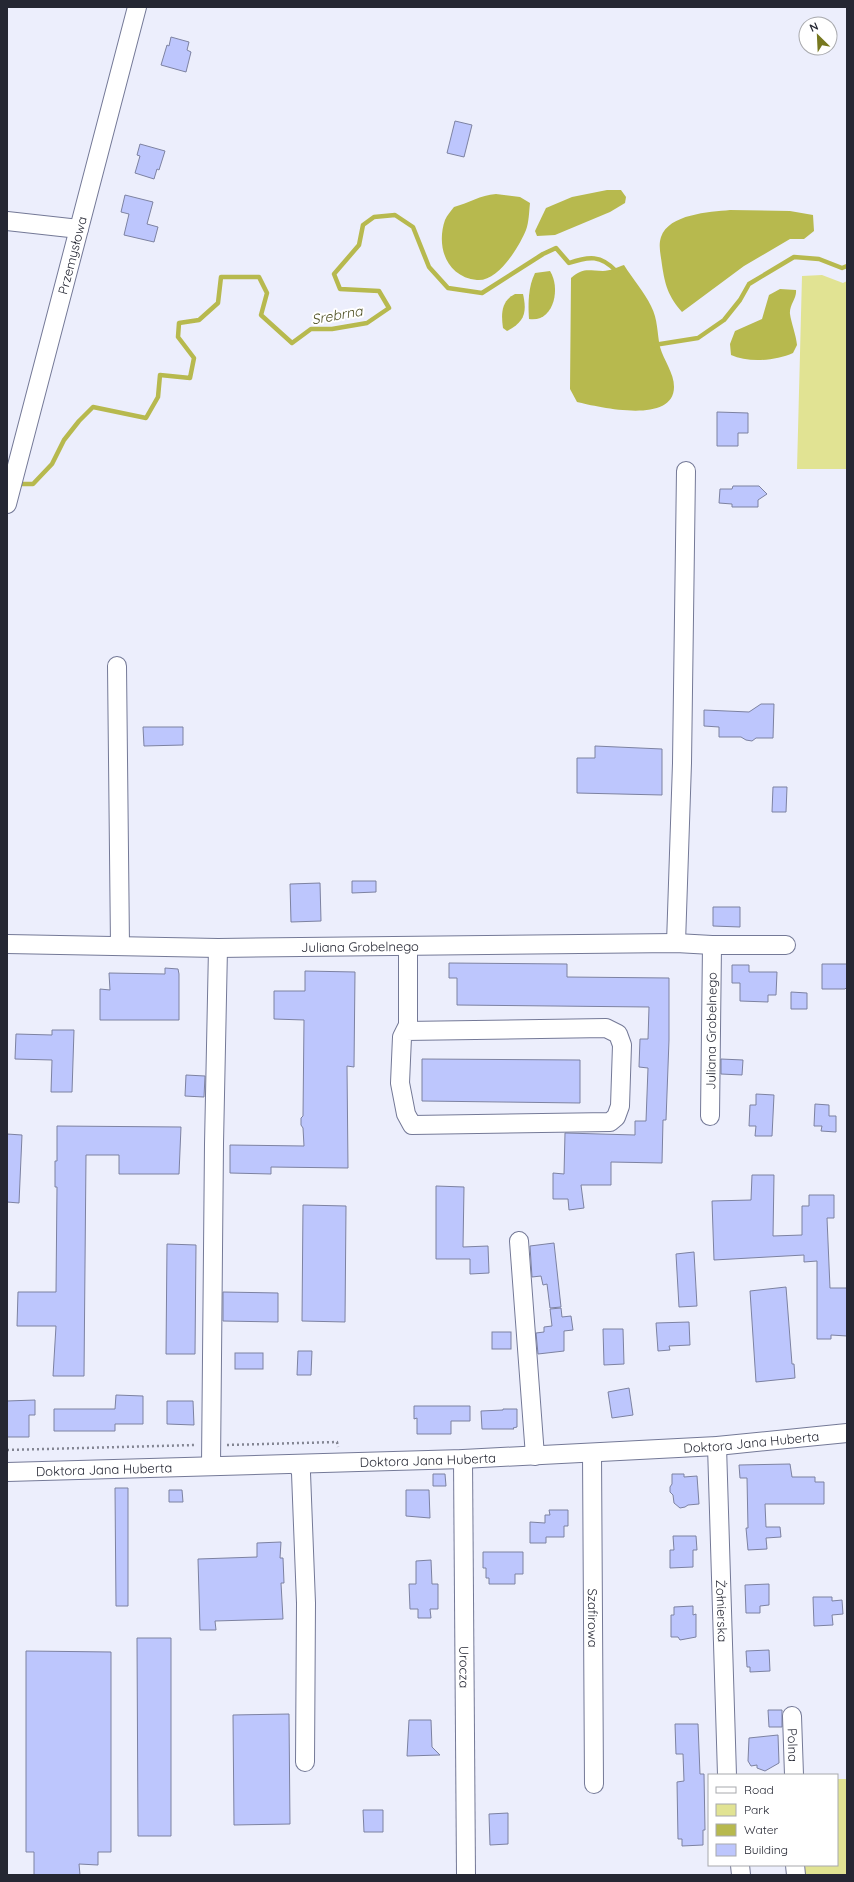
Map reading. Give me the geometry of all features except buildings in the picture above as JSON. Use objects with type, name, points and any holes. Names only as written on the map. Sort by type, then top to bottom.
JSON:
[{"type":"street","name":"Przemysłowa","points":[[8,500],[137,7]]},
{"type":"street","points":[[7,221],[78,230]]},
{"type":"street","points":[[676,943],[682,763],[686,471]]},
{"type":"street","points":[[117,666],[120,946]]},
{"type":"street","name":"Juliana Grobelnego","points":[[7,944],[218,948],[676,943],[712,945],[786,945]]},
{"type":"street","name":"Juliana Grobelnego","points":[[710,1116],[712,945]]},
{"type":"street","points":[[405,1031],[606,1028],[618,1034],[622,1044],[619,1112],[610,1122],[412,1125],[406,1114],[400,1083],[402,1037],[405,1031],[408,1025],[408,946]]},
{"type":"street","points":[[211,1465],[214,1144],[218,948]]},
{"type":"street","points":[[519,1241],[535,1456]]},
{"type":"street","name":"Doktora Jana Huberta","points":[[7,1472],[535,1456],[717,1446],[847,1433]]},
{"type":"street","name":"Żołnierska","points":[[717,1446],[727,1774]]},
{"type":"street","name":"Szafirowa","points":[[592,1453],[594,1784]]},
{"type":"street","name":"Urocza","points":[[463,1459],[466,1875]]},
{"type":"street","points":[[298,1464],[301,1473],[306,1603],[305,1762]]},
{"type":"street","name":"Polna","points":[[792,1716],[794,1774]]},
{"type":"path","points":[[7,1450],[337,1442],[338,1449]]},
{"type":"green space","points":[[822,275],[843,283],[847,281],[847,469],[797,469],[802,276]]},
{"type":"green space","points":[[838,1779],[847,1779],[847,1875],[799,1875],[799,1866],[838,1866]]},
{"type":"water","points":[[607,190],[621,190],[626,197],[625,203],[610,212],[555,235],[537,236],[535,231],[546,208],[572,197]]},
{"type":"water","points":[[496,194],[520,197],[530,203],[526,230],[513,254],[500,270],[485,279],[477,280],[466,278],[451,267],[446,259],[442,240],[445,220],[454,207],[485,196]]},
{"type":"water","points":[[730,210],[790,211],[813,215],[814,231],[804,239],[790,239],[744,266],[682,312],[673,301],[666,284],[660,251],[661,237],[665,229],[672,223],[681,219],[701,213]]},
{"type":"water","points":[[624,265],[645,296],[653,311],[660,347],[674,382],[671,399],[662,406],[649,410],[633,411],[577,402],[570,389],[571,278],[583,271],[606,271]]},
{"type":"water","points":[[550,271],[555,286],[555,295],[550,310],[538,319],[529,319],[530,290],[535,273]]},
{"type":"water","points":[[780,289],[796,290],[790,311],[797,345],[793,353],[778,358],[762,360],[738,358],[731,355],[730,344],[735,331],[762,319],[769,295]]},
{"type":"water","points":[[515,294],[523,294],[525,306],[523,316],[518,324],[507,331],[503,328],[503,308],[507,300]]},
{"type":"waterway","name":"Srebrna","points":[[16,484],[33,484],[52,464],[64,440],[79,421],[93,407],[146,418],[158,397],[160,375],[190,378],[194,358],[178,337],[179,323],[199,320],[218,303],[221,277],[259,277],[267,293],[261,315],[292,343],[311,329],[332,329],[367,323],[389,308],[379,291],[340,289],[334,274],[359,245],[363,225],[374,217],[395,215],[413,227],[429,267],[448,288],[482,293],[543,254],[556,248],[569,263],[594,258],[605,262],[616,271]]},
{"type":"waterway","name":"Srebrna","points":[[654,345],[698,338],[724,320],[740,300],[749,284],[794,257],[819,259],[842,268],[847,266]]}]
